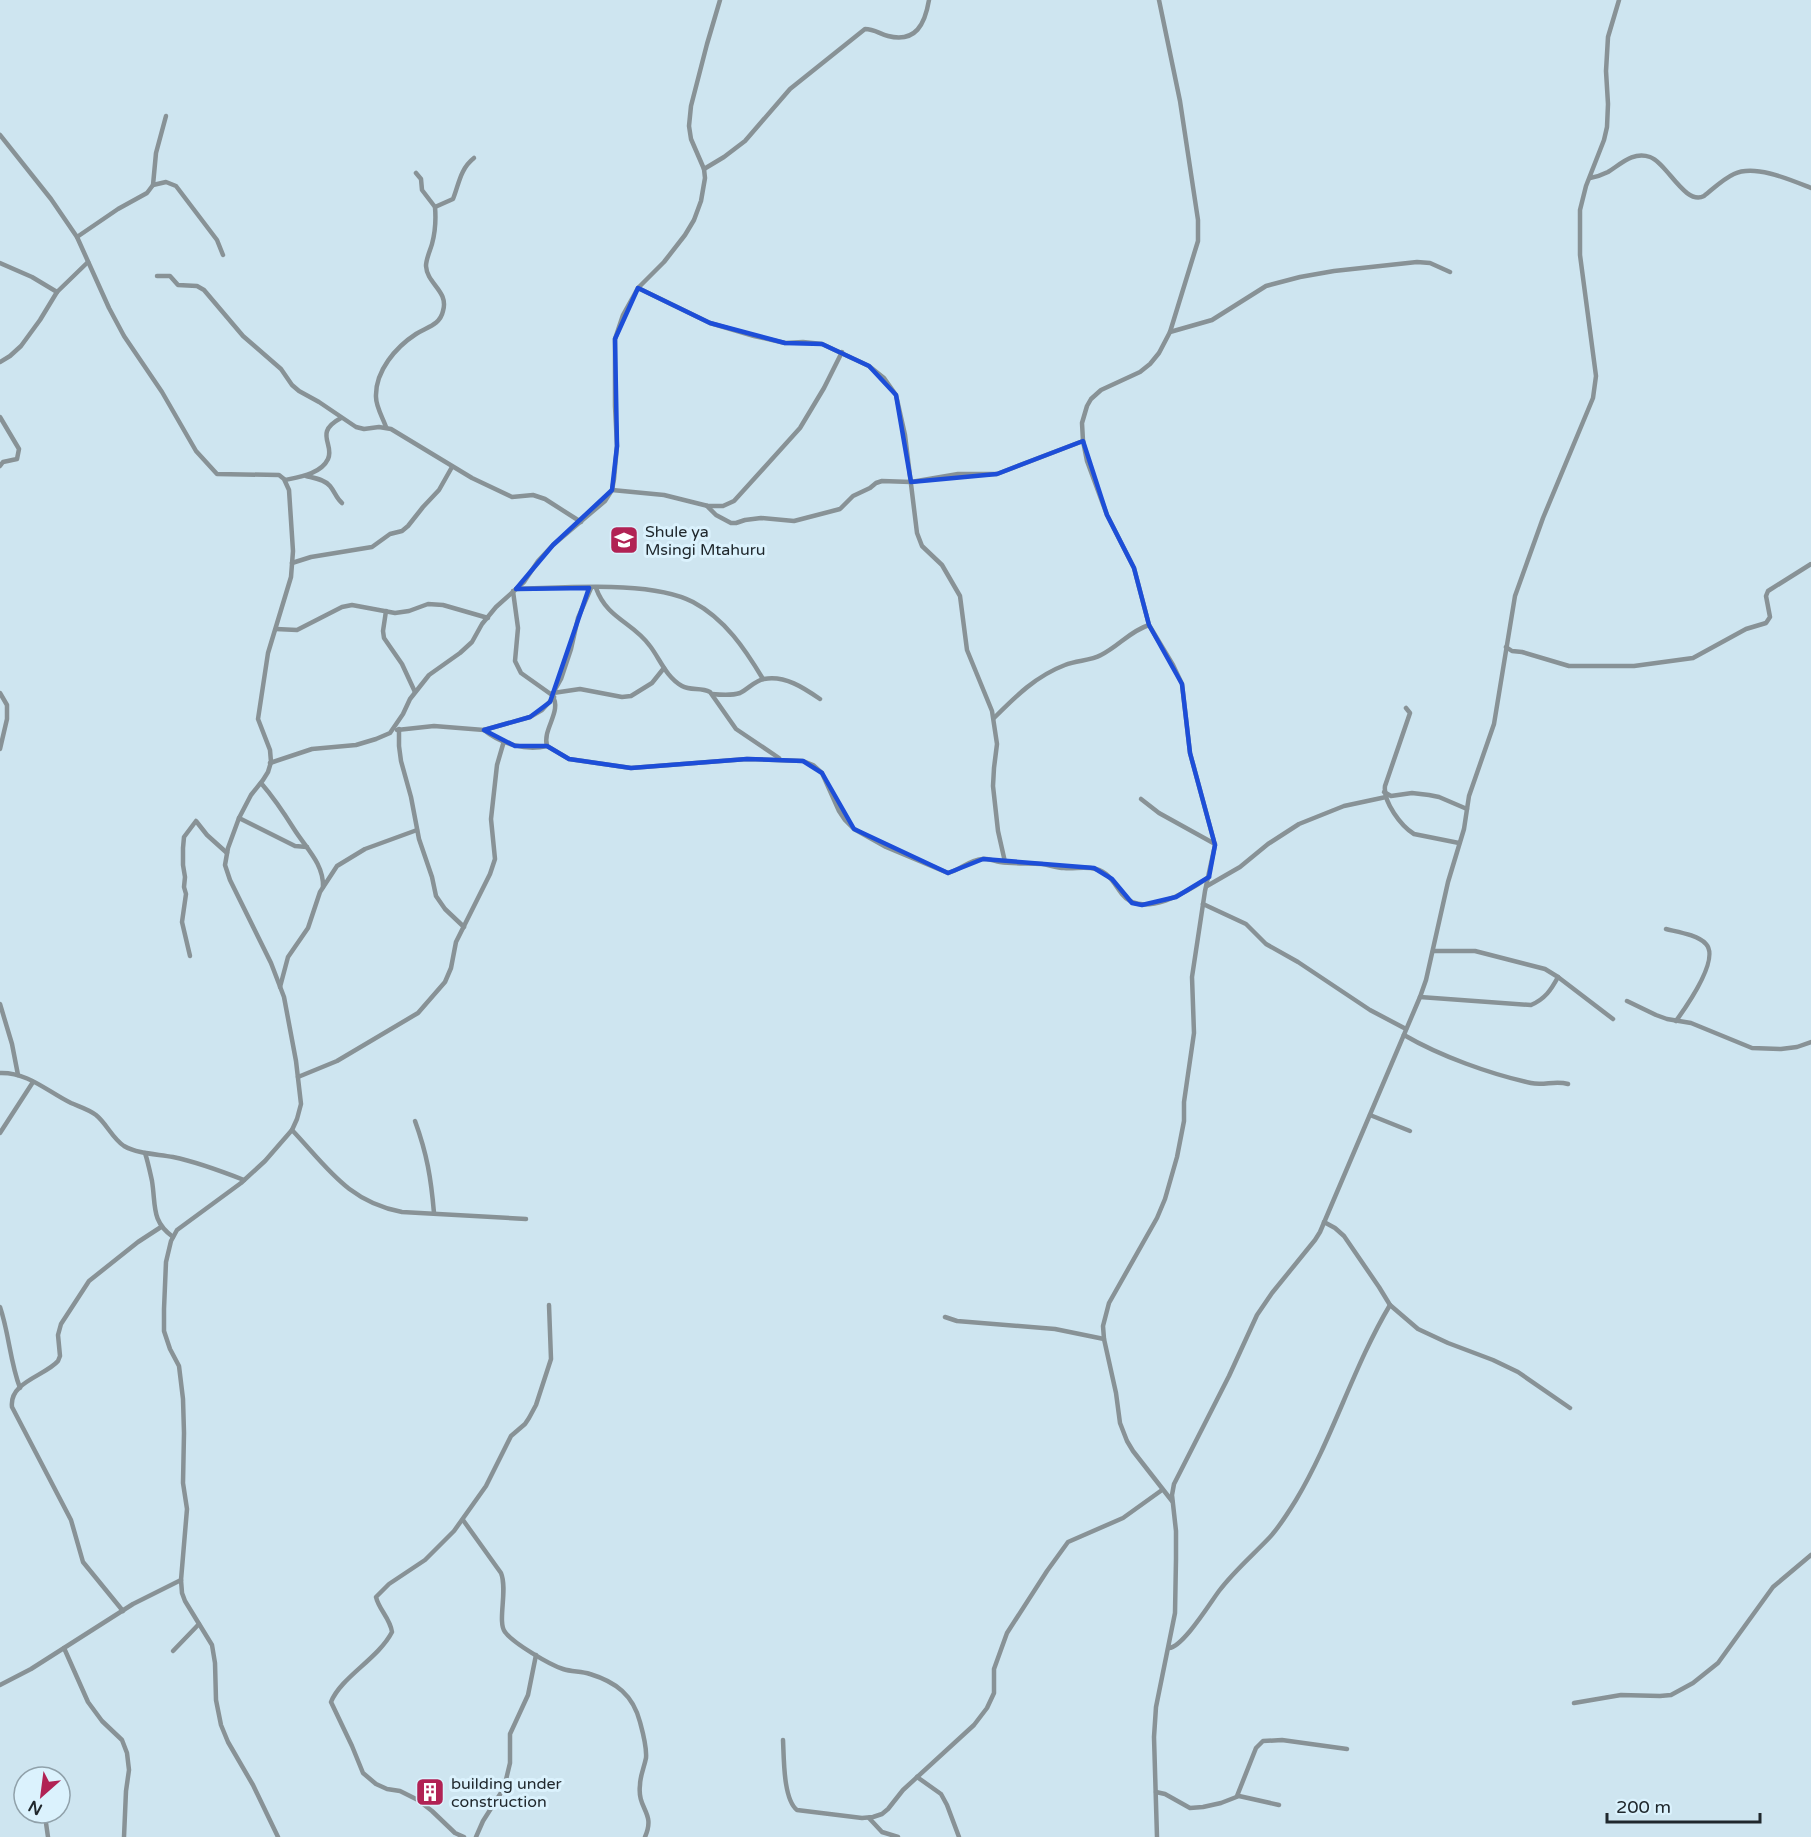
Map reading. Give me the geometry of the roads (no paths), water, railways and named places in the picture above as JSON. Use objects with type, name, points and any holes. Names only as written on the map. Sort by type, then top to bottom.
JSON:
[{"type":"street","points":[[392,731],[415,692],[429,675],[472,642],[496,607],[524,582],[538,561],[553,545],[605,501],[612,490],[617,446],[615,339],[623,315],[638,288],[674,249],[694,220],[701,201],[705,178],[704,169],[691,139],[689,126],[691,106],[706,44],[720,0]]},
{"type":"street","points":[[704,169],[745,141],[790,89],[865,29],[891,37],[913,35],[923,19],[928,0]]},
{"type":"street","points":[[1159,0],[1180,101],[1198,233],[1196,248],[1170,332],[1159,353],[1140,372],[1101,390],[1091,399],[1082,423],[1087,461],[1107,515],[1134,568],[1149,625],[1182,684],[1190,753],[1215,843],[1192,977],[1194,1016],[1192,1049],[1184,1102],[1184,1121],[1177,1157],[1157,1218],[1109,1303],[1103,1326],[1122,1428],[1133,1451],[1173,1502]]},
{"type":"street","points":[[1157,1837],[1154,1737],[1156,1707],[1169,1648],[1175,1604],[1174,1484],[1257,1315],[1314,1240],[1324,1222],[1420,997],[1426,981],[1445,891],[1478,768],[1494,724],[1515,596],[1543,518],[1591,405],[1595,390],[1596,376],[1580,255],[1580,210],[1607,127],[1608,37],[1619,0]]},
{"type":"street","points":[[153,186],[156,153],[166,116]]},
{"type":"street","points":[[0,135],[51,199],[77,237],[124,336],[162,392],[196,451],[218,474],[279,475],[285,480],[289,490],[291,577],[268,653],[258,719],[270,750],[270,763],[268,772],[251,795],[239,818],[225,861],[226,871],[271,963],[284,997],[301,1104],[292,1130],[266,1161],[177,1230],[166,1262],[164,1331],[179,1366],[183,1399],[183,1483],[187,1509],[182,1593],[212,1646],[216,1700],[221,1725],[278,1837]]},
{"type":"street","points":[[1590,178],[1607,173],[1629,157],[1648,156],[1660,163],[1693,198],[1704,196],[1730,176],[1745,171],[1777,175],[1811,188]]},
{"type":"street","points":[[435,207],[453,199],[460,176],[474,158]]},
{"type":"street","points":[[386,427],[375,398],[381,372],[397,350],[417,333],[435,324],[443,314],[443,295],[426,266],[433,238],[435,207],[422,190],[421,179],[416,173]]},
{"type":"street","points":[[77,237],[118,209],[147,193],[153,186],[166,182],[176,186],[217,240],[223,255]]},
{"type":"street","points":[[0,362],[10,356],[31,334],[57,292],[88,262]]},
{"type":"street","points":[[1170,332],[1212,320],[1266,286],[1300,277],[1417,262],[1430,263],[1450,272]]},
{"type":"street","points":[[0,263],[32,277],[57,292]]},
{"type":"street","points":[[157,276],[170,276],[178,285],[198,286],[204,290],[243,336],[281,369],[292,385],[356,427],[364,429],[386,427],[452,467],[512,497],[533,495],[581,522]]},
{"type":"street","points":[[638,288],[710,323],[765,339],[785,343],[822,344],[842,352],[884,378],[896,394],[905,435],[917,534],[922,546],[942,565],[960,596],[967,650],[994,718],[997,744],[993,786],[998,831],[1005,862]]},
{"type":"street","points":[[612,490],[664,495],[707,506],[723,506],[734,501],[792,438],[824,388],[842,352]]},
{"type":"street","points":[[0,417],[19,448],[17,459],[3,462],[0,466]]},
{"type":"street","points":[[285,480],[318,470],[326,462],[328,455],[326,434],[328,429],[341,418]]},
{"type":"street","points":[[707,506],[716,515],[730,523],[736,524],[761,518],[794,521],[840,509],[854,496],[882,481],[911,482],[958,474],[997,474],[1083,441]]},
{"type":"street","points":[[292,563],[311,557],[372,547],[390,534],[402,531],[439,490],[452,467]]},
{"type":"street","points":[[304,476],[327,483],[342,503]]},
{"type":"street","points":[[1506,648],[1569,666],[1634,666],[1693,658],[1746,629],[1766,623],[1770,617],[1766,596],[1768,591],[1811,564]]},
{"type":"street","points":[[593,588],[604,605],[650,644],[664,668],[683,687],[705,690],[712,694],[736,729],[781,760]]},
{"type":"street","points":[[270,763],[312,749],[356,745],[399,729],[434,726],[484,730],[530,717],[542,710],[561,679],[571,650],[578,618],[593,588]]},
{"type":"street","points":[[515,590],[637,589],[665,592],[693,602],[717,619],[738,640],[763,679]]},
{"type":"street","points":[[515,590],[518,628],[515,661],[521,673],[553,695],[580,689],[622,697],[631,696],[652,683],[664,668]]},
{"type":"street","points":[[276,629],[297,630],[352,605],[395,613],[428,604],[443,605],[488,618]]},
{"type":"street","points":[[386,610],[384,638],[402,664],[415,692]]},
{"type":"street","points":[[994,718],[1018,693],[1045,673],[1068,664],[1100,656],[1137,629],[1149,625]]},
{"type":"street","points":[[712,694],[738,693],[763,679],[777,679],[798,684],[820,699]]},
{"type":"street","points":[[0,693],[7,705],[7,719],[0,749]]},
{"type":"street","points":[[547,746],[545,739],[554,713],[553,695]]},
{"type":"street","points":[[1407,708],[1410,713],[1385,795],[1395,816],[1408,831],[1459,843]]},
{"type":"street","points":[[399,729],[399,746],[417,830],[436,896],[445,909],[464,927]]},
{"type":"street","points":[[484,730],[504,741],[523,747],[547,746],[569,759],[632,768],[747,759],[803,761],[813,765],[822,773],[845,820],[854,829],[886,847],[948,873],[972,861],[983,859],[1066,868],[1094,868],[1112,879],[1123,896],[1131,903],[1142,905],[1176,897],[1209,877]]},
{"type":"street","points":[[298,1077],[337,1061],[418,1013],[445,982],[451,968],[456,942],[490,874],[495,859],[491,819],[496,773],[504,741]]},
{"type":"street","points":[[261,783],[278,803],[318,862],[323,881],[308,928],[288,957],[280,987]]},
{"type":"street","points":[[1207,885],[1240,867],[1268,844],[1299,824],[1344,806],[1385,795],[1412,793],[1439,797],[1467,809]]},
{"type":"street","points":[[1141,799],[1159,813],[1215,843]]},
{"type":"street","points":[[239,818],[295,846],[307,847]]},
{"type":"street","points":[[190,956],[182,922],[182,907],[186,894],[183,865],[184,837],[196,821],[207,835],[227,853]]},
{"type":"street","points":[[322,888],[337,866],[346,859],[365,849],[417,830]]},
{"type":"street","points":[[1203,904],[1246,924],[1266,944],[1298,962],[1364,1007],[1406,1029]]},
{"type":"street","points":[[1666,928],[1702,940],[1708,946],[1710,953],[1704,974],[1676,1021]]},
{"type":"street","points":[[1432,951],[1475,951],[1545,969],[1613,1019]]},
{"type":"street","points":[[1420,997],[1531,1005],[1541,1001],[1558,977]]},
{"type":"street","points":[[1627,1001],[1656,1015],[1690,1023],[1752,1048],[1780,1050],[1811,1042]]},
{"type":"street","points":[[0,1004],[12,1044],[18,1075]]},
{"type":"street","points":[[1404,1035],[1425,1047],[1517,1079],[1540,1085],[1550,1082],[1568,1084]]},
{"type":"street","points":[[0,1072],[18,1075],[72,1104],[84,1107],[96,1115],[124,1146],[188,1161],[244,1180]]},
{"type":"street","points":[[0,1133],[33,1082]]},
{"type":"street","points":[[1370,1115],[1410,1131]]},
{"type":"street","points":[[415,1121],[426,1151],[434,1213]]},
{"type":"street","points":[[292,1130],[334,1177],[371,1204],[402,1212],[526,1219]]},
{"type":"street","points":[[146,1153],[152,1179],[155,1211],[161,1227],[173,1237]]},
{"type":"street","points":[[1324,1222],[1344,1236],[1390,1305],[1418,1329],[1518,1372],[1570,1408]]},
{"type":"street","points":[[123,1611],[83,1562],[71,1520],[12,1407],[13,1396],[20,1388],[58,1361],[60,1356],[58,1335],[61,1324],[89,1281],[138,1242],[161,1227]]},
{"type":"street","points":[[464,1837],[455,1833],[418,1800],[400,1791],[376,1784],[363,1773],[331,1702],[339,1688],[381,1648],[392,1632],[390,1623],[376,1597],[379,1592],[425,1560],[454,1531],[486,1486],[511,1436],[525,1424],[536,1405],[551,1359],[549,1305]]},
{"type":"street","points":[[1169,1648],[1179,1645],[1223,1586],[1281,1524],[1327,1441],[1378,1325],[1390,1305]]},
{"type":"street","points":[[0,1307],[20,1388]]},
{"type":"street","points":[[945,1317],[957,1321],[1055,1329],[1104,1339]]},
{"type":"street","points":[[783,1740],[786,1779],[789,1797],[794,1808],[869,1817],[882,1814],[916,1777],[974,1725],[987,1708],[994,1693],[994,1669],[1007,1633],[1068,1542],[1123,1518],[1162,1490]]},
{"type":"street","points":[[463,1520],[504,1579],[502,1621],[505,1632],[536,1655],[563,1669],[588,1673],[601,1678],[615,1685],[632,1700],[638,1711],[646,1757],[639,1788],[640,1802],[650,1822],[645,1837]]},
{"type":"street","points":[[1574,1703],[1620,1695],[1671,1695],[1693,1683],[1718,1663],[1773,1587],[1811,1555]]},
{"type":"street","points":[[0,1685],[31,1669],[123,1611],[181,1580]]},
{"type":"street","points":[[173,1652],[199,1624]]},
{"type":"street","points":[[64,1648],[88,1702],[125,1746],[129,1770],[124,1837]]},
{"type":"street","points":[[476,1837],[483,1821],[504,1788],[510,1763],[510,1734],[528,1695],[536,1655]]},
{"type":"street","points":[[1238,1796],[1256,1749],[1263,1741],[1282,1740],[1347,1749]]},
{"type":"street","points":[[916,1777],[941,1794],[959,1837]]},
{"type":"street","points":[[1156,1792],[1165,1794],[1190,1808],[1221,1803],[1238,1796],[1279,1805]]},
{"type":"street","points":[[869,1817],[882,1832],[898,1837]]},
{"type":"place","name":"Shule ya Msingi Mtahuru","points":[[624,540]]},
{"type":"place","name":"building under construction","points":[[430,1792]]}]
